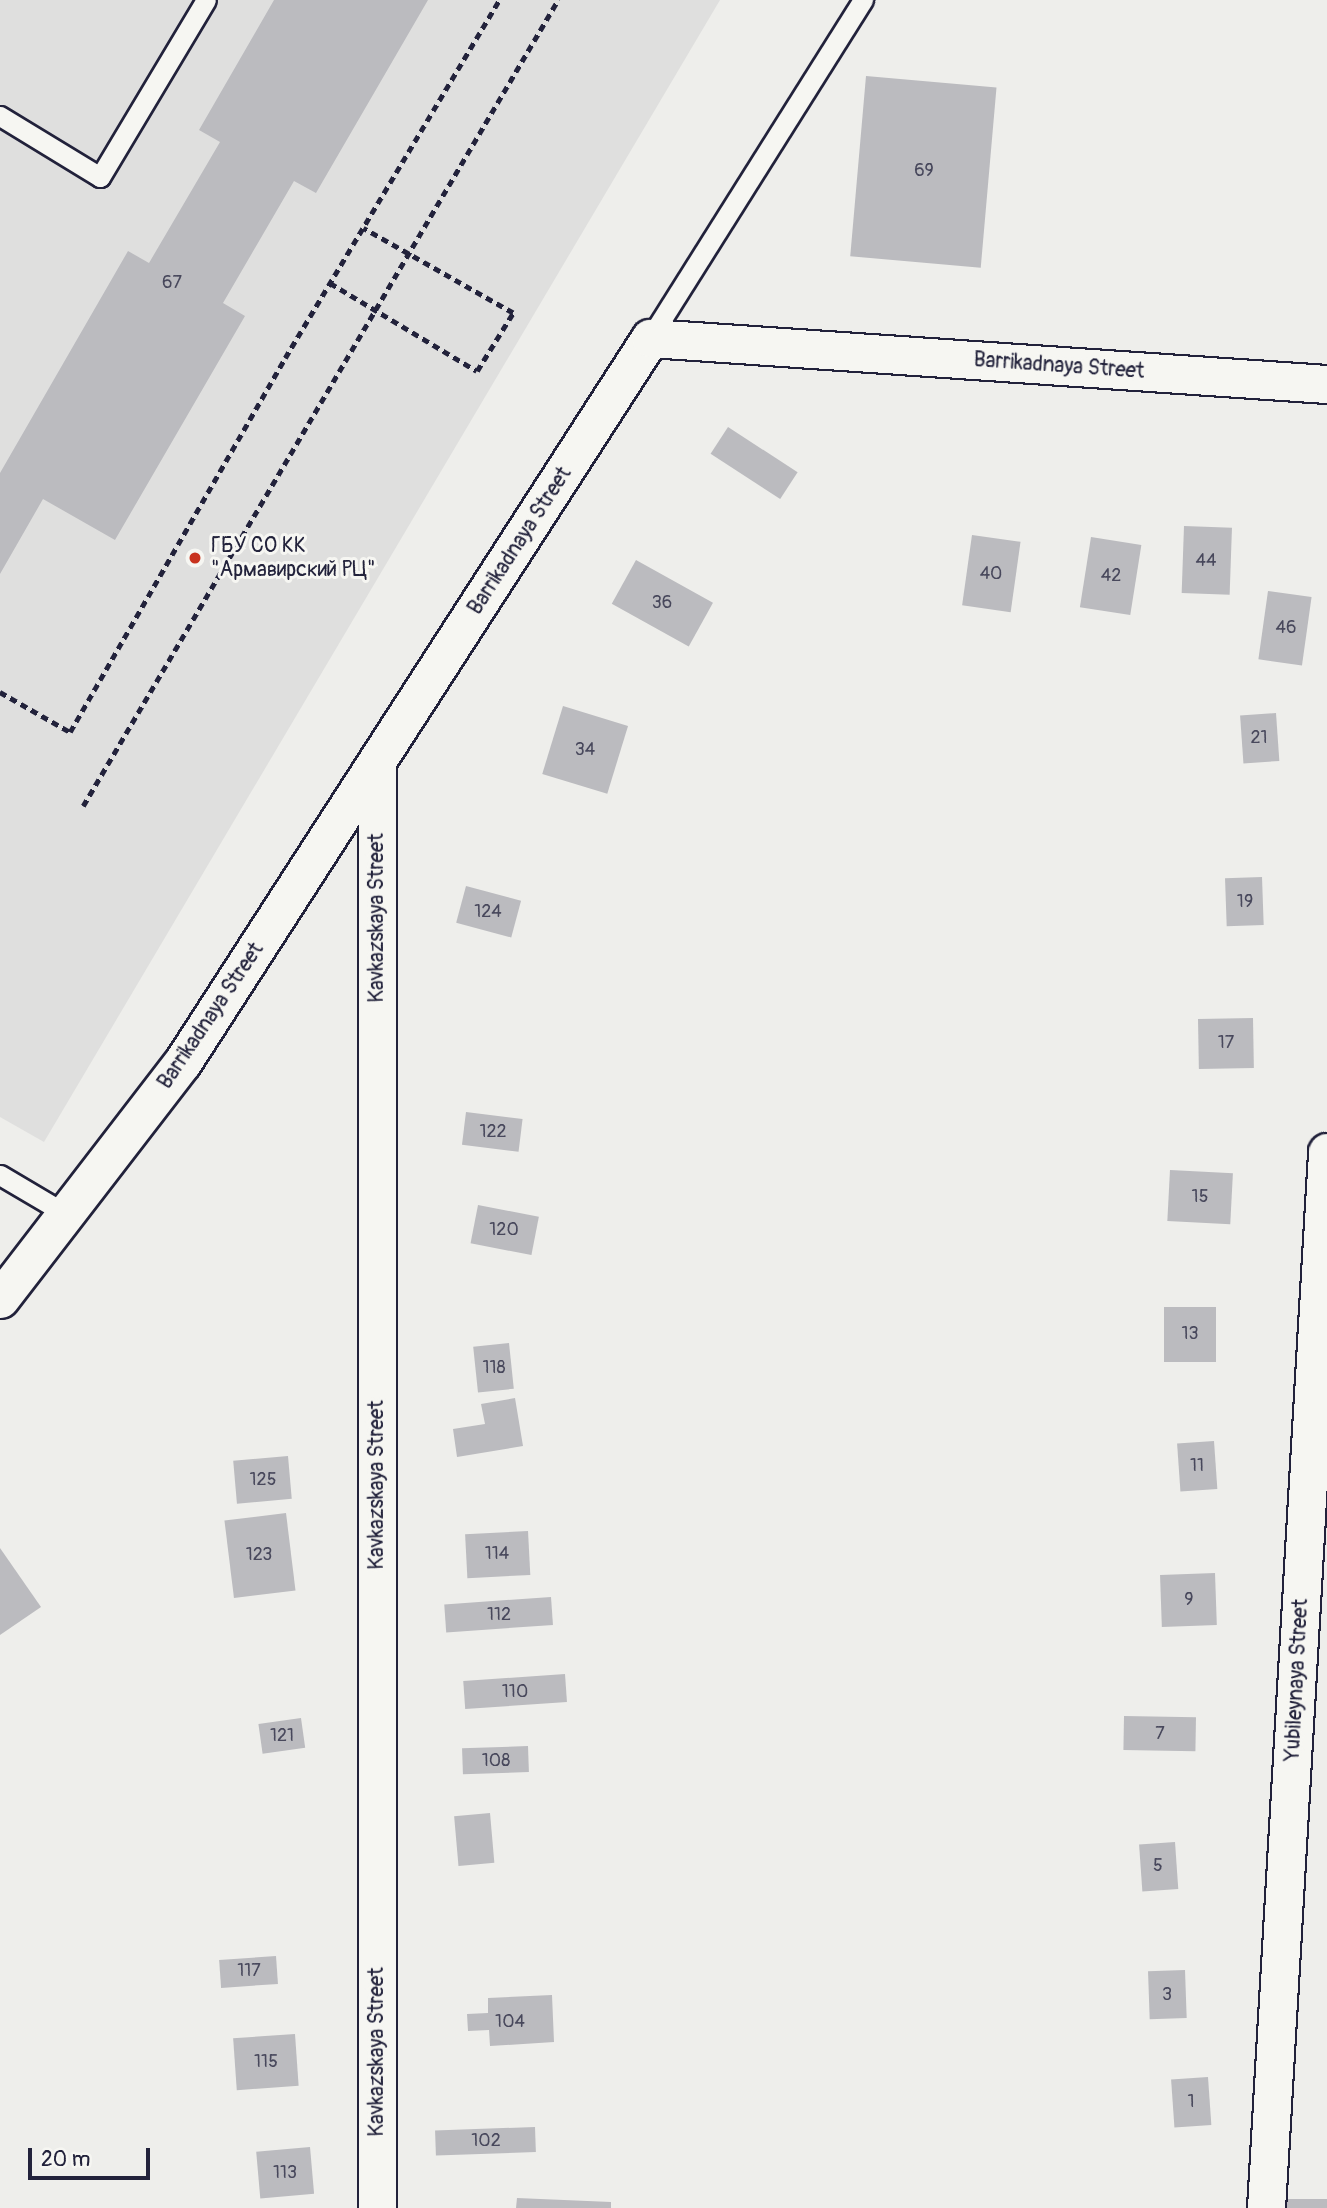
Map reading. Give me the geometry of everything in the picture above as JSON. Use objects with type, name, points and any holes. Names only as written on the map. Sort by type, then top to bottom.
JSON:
[{"type":"street","name":"Barrikadnaya Street","points":[[0,1299],[182,1063],[650,338],[1327,384]]},
{"type":"street","name":"Kavkazskaya Street","points":[[377,762],[377,2208]]},
{"type":"street","name":"Yubileynaya Street","points":[[1266,2208],[1327,1152]]},
{"type":"lane","points":[[0,116],[100,177],[206,0]]},
{"type":"lane","points":[[650,338],[863,0]]},
{"type":"lane","points":[[0,1175],[66,1214]]},
{"type":"path","points":[[0,692],[70,732],[330,284],[499,0]]},
{"type":"path","points":[[83,806],[558,0]]},
{"type":"path","points":[[330,284],[477,371],[513,313],[363,228]]},
{"type":"shaded area","name":"ГБУ СО КК \"Армавирский РЦ\"","points":[[0,0],[720,0],[44,1142],[0,1117]]},
{"type":"building","points":[[274,0],[428,0],[316,193],[294,181],[223,303],[245,316],[115,540],[43,499],[0,574],[0,473],[128,251],[149,263],[220,142],[199,130]]},
{"type":"building","points":[[866,76],[997,87],[981,268],[850,256]]},
{"type":"building","points":[[728,427],[798,472],[780,499],[711,454]]},
{"type":"building","points":[[1184,526],[1232,528],[1230,595],[1182,593]]},
{"type":"building","points":[[972,535],[1021,542],[1011,612],[962,605]]},
{"type":"building","points":[[1091,537],[1141,545],[1130,615],[1080,607]]},
{"type":"building","points":[[636,560],[713,603],[689,646],[612,604]]},
{"type":"building","points":[[1268,591],[1312,597],[1302,665],[1258,659]]},
{"type":"building","points":[[563,706],[628,726],[607,794],[542,774]]},
{"type":"building","points":[[1276,713],[1279,761],[1243,763],[1240,716]]},
{"type":"building","points":[[1262,877],[1264,925],[1227,926],[1225,878]]},
{"type":"building","points":[[466,886],[521,901],[511,937],[456,923]]},
{"type":"building","points":[[1253,1018],[1254,1068],[1199,1069],[1198,1019]]},
{"type":"building","points":[[466,1112],[523,1119],[519,1152],[462,1145]]},
{"type":"building","points":[[1170,1170],[1233,1173],[1230,1224],[1167,1221]]},
{"type":"building","points":[[478,1205],[539,1217],[531,1255],[471,1243]]},
{"type":"building","points":[[1164,1307],[1216,1307],[1216,1362],[1164,1362]]},
{"type":"building","points":[[509,1343],[514,1389],[478,1393],[473,1347]]},
{"type":"building","points":[[515,1398],[523,1446],[457,1457],[453,1429],[485,1424],[481,1404]]},
{"type":"building","points":[[1214,1441],[1217,1489],[1180,1491],[1177,1444]]},
{"type":"building","points":[[288,1456],[292,1499],[237,1504],[233,1461]]},
{"type":"building","points":[[286,1513],[296,1590],[234,1598],[224,1521]]},
{"type":"building","points":[[528,1531],[530,1575],[467,1578],[465,1534]]},
{"type":"building","points":[[0,1548],[41,1607],[0,1635]]},
{"type":"building","points":[[1215,1573],[1217,1625],[1162,1627],[1160,1575]]},
{"type":"building","points":[[551,1597],[553,1625],[446,1632],[444,1604]]},
{"type":"building","points":[[565,1674],[567,1702],[465,1709],[463,1681]]},
{"type":"building","points":[[1124,1716],[1196,1717],[1195,1751],[1123,1750]]},
{"type":"building","points":[[301,1718],[305,1748],[263,1754],[258,1724]]},
{"type":"building","points":[[528,1746],[529,1772],[463,1774],[462,1748]]},
{"type":"building","points":[[490,1813],[494,1863],[458,1866],[454,1816]]},
{"type":"building","points":[[1175,1842],[1178,1889],[1142,1891],[1139,1845]]},
{"type":"building","points":[[276,1956],[278,1984],[221,1988],[219,1960]]},
{"type":"building","points":[[1185,1970],[1187,2018],[1150,2019],[1148,1971]]},
{"type":"building","points":[[552,1995],[554,2042],[490,2046],[489,2030],[468,2031],[467,2014],[488,2013],[488,1998]]},
{"type":"building","points":[[295,2034],[299,2086],[237,2090],[233,2038]]},
{"type":"building","points":[[1208,2077],[1211,2125],[1174,2127],[1171,2080]]},
{"type":"building","points":[[535,2127],[536,2152],[436,2155],[435,2130]]},
{"type":"building","points":[[310,2147],[314,2194],[260,2199],[256,2152]]},
{"type":"building","points":[[517,2198],[611,2202],[611,2208],[516,2208]]},
{"type":"building","points":[[1281,2199],[1327,2199],[1327,2208],[1281,2208]]},
{"type":"place","name":"ГБУ СО КК \"Армавирский РЦ\"","points":[[195,558]]}]
